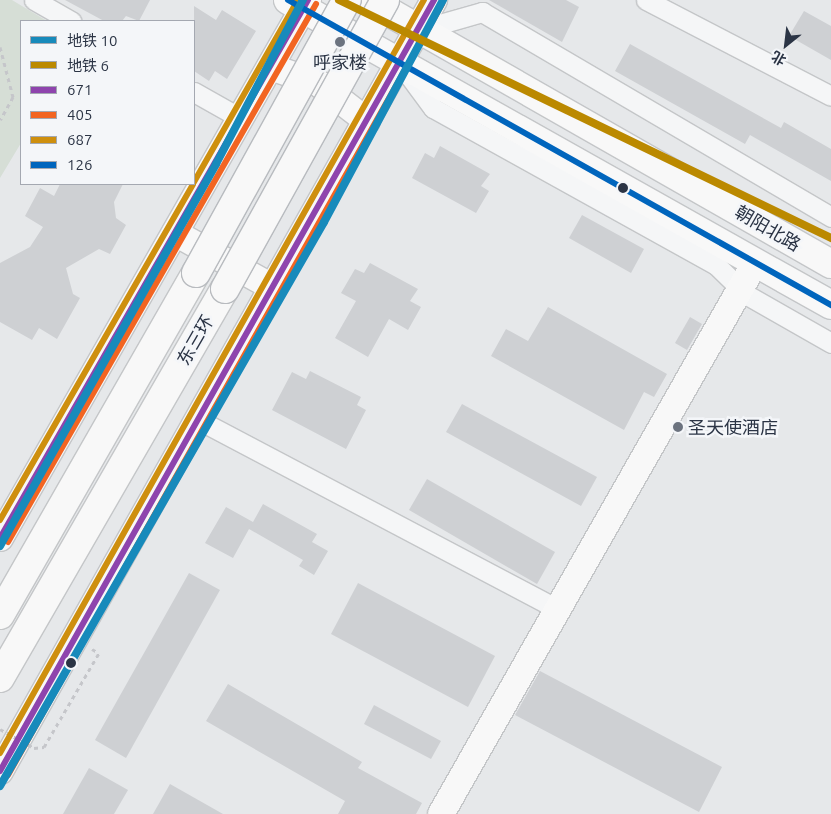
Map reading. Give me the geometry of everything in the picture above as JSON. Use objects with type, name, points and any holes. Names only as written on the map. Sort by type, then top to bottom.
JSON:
[{"type":"main road","name":"东三环","points":[[0,614],[196,273],[347,0]]},
{"type":"main road","name":"朝阳北路","points":[[368,0],[831,264]]},
{"type":"main road","name":"东三环","points":[[0,678],[225,289],[384,0]]},
{"type":"main road","name":"朝阳北路","points":[[300,3],[400,63],[831,305]]},
{"type":"street","points":[[34,0],[69,20]]},
{"type":"street","points":[[0,771],[274,288],[434,0]]},
{"type":"street","points":[[646,0],[831,96]]},
{"type":"street","points":[[0,538],[270,66],[300,3]]},
{"type":"street","points":[[419,30],[482,12],[831,216]]},
{"type":"street","points":[[400,63],[433,108],[715,264],[740,288],[831,343]]},
{"type":"street","points":[[270,66],[318,83],[367,121]]},
{"type":"street","points":[[195,93],[240,118]]},
{"type":"street","points":[[175,233],[274,288]]},
{"type":"street","points":[[441,814],[755,263]]},
{"type":"street","points":[[199,420],[557,609]]},
{"type":"path","points":[[0,47],[13,97],[0,120]]},
{"type":"path","points":[[0,729],[34,748],[44,747],[99,653]]},
{"type":"shaded area","points":[[0,0],[12,0],[45,20],[20,20],[20,145],[0,178]]},
{"type":"building","points":[[65,0],[150,0],[140,20],[126,16],[123,20],[102,20]]},
{"type":"building","points":[[489,0],[566,0],[579,7],[562,42]]},
{"type":"building","points":[[194,6],[216,20],[222,10],[256,31],[227,79],[215,71],[209,81],[195,72]]},
{"type":"building","points":[[804,11],[831,26],[831,60],[789,36]]},
{"type":"building","points":[[630,44],[781,128],[784,122],[831,149],[831,181],[750,135],[745,144],[615,71]]},
{"type":"building","points":[[440,146],[490,174],[481,186],[489,191],[476,213],[412,178],[425,153],[434,158]]},
{"type":"building","points":[[60,185],[122,185],[114,202],[116,218],[126,225],[110,254],[99,249],[66,268],[73,294],[80,298],[57,339],[39,328],[32,340],[0,322],[0,263],[30,247],[43,227],[25,216],[40,188],[54,196]]},
{"type":"building","points":[[582,215],[644,249],[631,273],[569,238]]},
{"type":"building","points":[[370,263],[418,289],[410,301],[421,307],[408,330],[389,319],[368,357],[335,338],[356,301],[341,293],[355,269],[364,273]]},
{"type":"building","points":[[548,307],[667,374],[654,397],[644,392],[624,430],[491,356],[506,329],[528,341]]},
{"type":"building","points":[[690,317],[702,324],[687,350],[675,343]]},
{"type":"building","points":[[310,371],[361,397],[357,405],[366,410],[346,449],[272,410],[292,372],[306,379]]},
{"type":"building","points":[[462,404],[597,477],[581,506],[446,432]]},
{"type":"building","points":[[427,479],[555,552],[537,584],[409,510]]},
{"type":"building","points":[[263,504],[317,534],[312,542],[328,551],[314,575],[299,566],[303,560],[249,529],[233,558],[205,543],[226,507],[253,522]]},
{"type":"building","points":[[189,573],[220,590],[126,758],[95,740]]},
{"type":"building","points":[[358,583],[495,656],[468,707],[331,634]]},
{"type":"building","points":[[540,671],[722,767],[699,812],[515,715]]},
{"type":"building","points":[[228,684],[362,762],[358,768],[422,803],[416,814],[338,814],[345,801],[206,721]]},
{"type":"building","points":[[374,705],[441,741],[431,759],[364,724]]},
{"type":"building","points":[[89,768],[128,790],[114,814],[63,814]]},
{"type":"building","points":[[170,784],[223,814],[153,814]]},
{"type":"metro line","name":"10","points":[[0,546],[216,164],[303,0]]},
{"type":"metro line","name":"6","points":[[339,0],[831,238]]},
{"type":"metro line","name":"10","points":[[0,786],[324,222],[443,0]]},
{"type":"transit line","name":"126","points":[[288,0],[831,305]]},
{"type":"transit line","name":"687","points":[[195,180],[298,0]]},
{"type":"transit line","name":"671","points":[[0,538],[308,0]]},
{"type":"transit line","name":"687","points":[[0,753],[424,0]]},
{"type":"transit line","name":"671","points":[[0,771],[434,0]]},
{"type":"transit line","name":"405","points":[[8,542],[316,4]]},
{"type":"transit line","name":"405","points":[[8,775],[442,4]]},
{"type":"transit line","name":"687","points":[[0,520],[192,185]]},
{"type":"place","name":"呼家楼","points":[[340,42]]},
{"type":"place","name":"圣天使酒店","points":[[678,427]]}]
